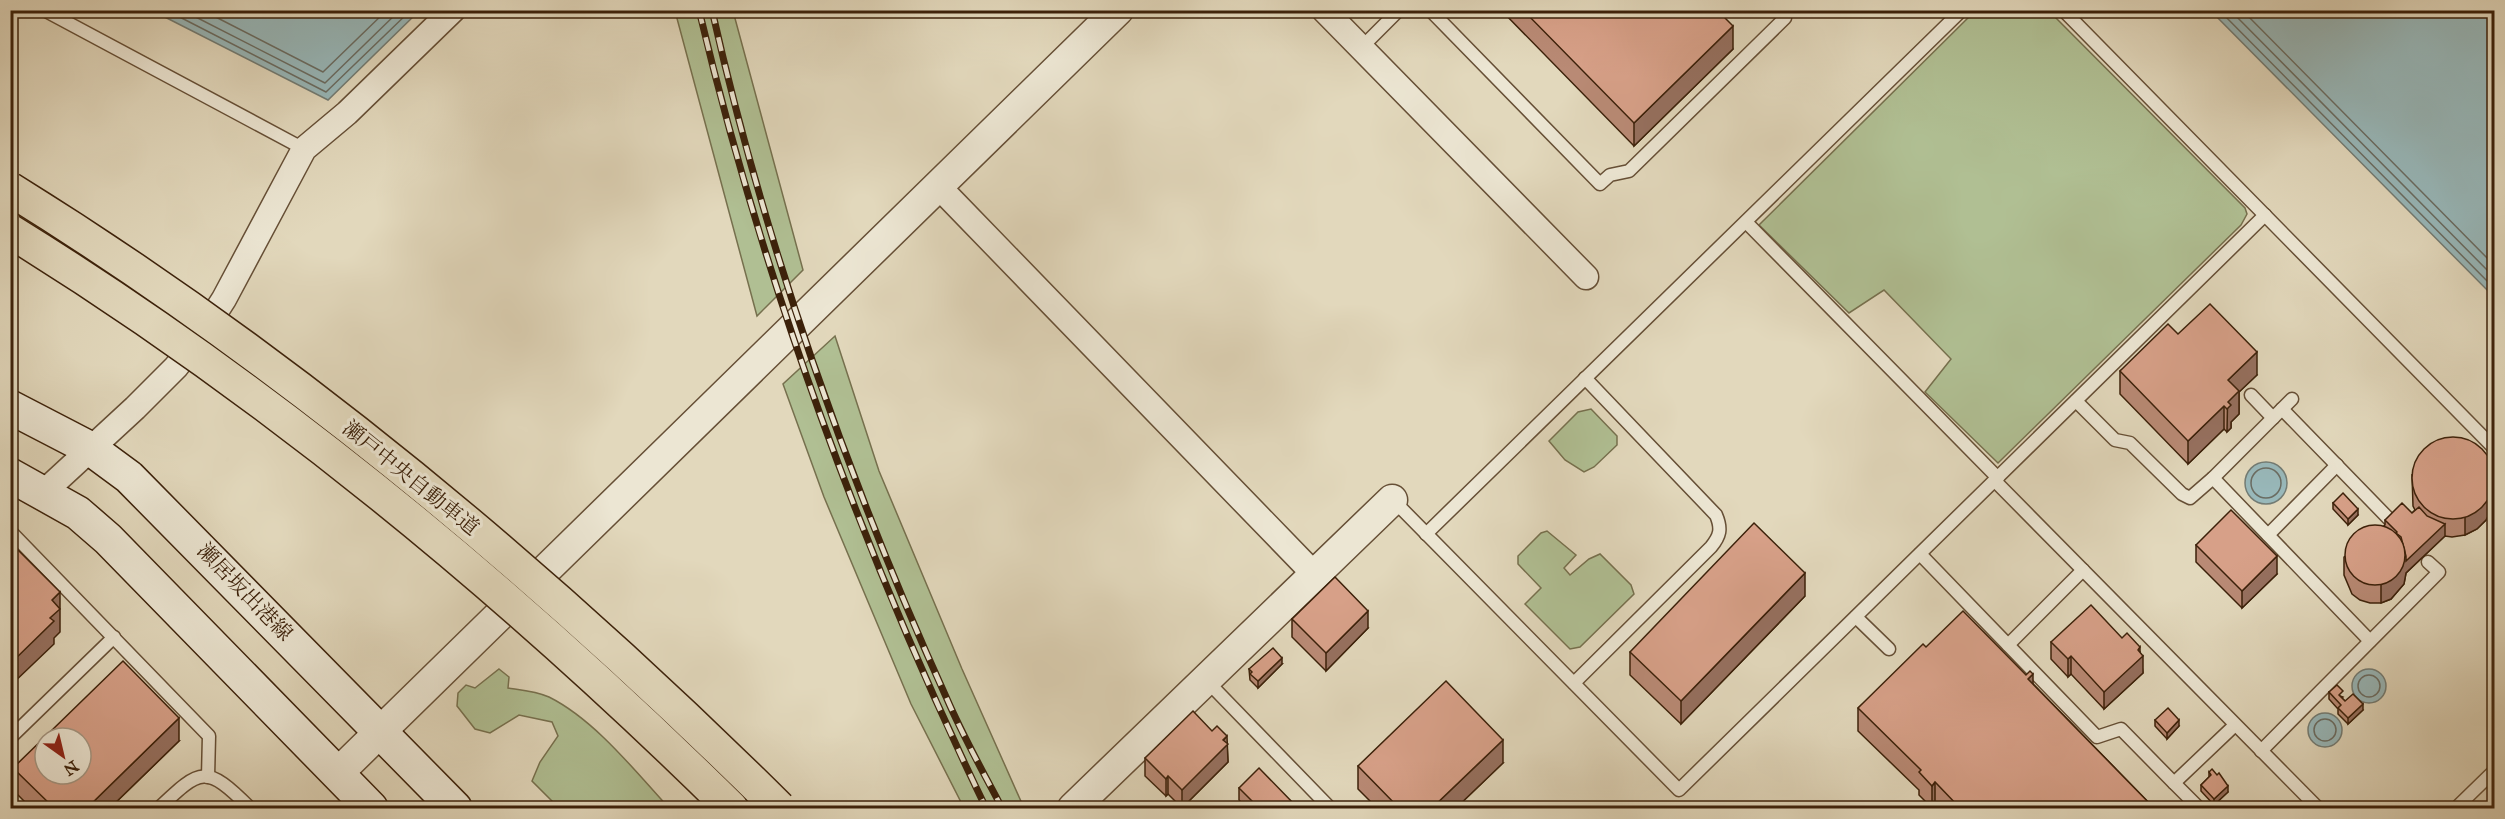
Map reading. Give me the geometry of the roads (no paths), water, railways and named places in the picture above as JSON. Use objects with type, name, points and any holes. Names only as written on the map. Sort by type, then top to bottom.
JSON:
[{"type":"highway","name":"瀬戸中央自動車道","points":[[10,189],[69,226],[240,342],[397,463],[570,612],[725,754],[779,808]]},
{"type":"highway","name":"瀬戸中央自動車道","points":[[10,231],[217,368],[378,493],[544,633],[731,808]]},
{"type":"main road","name":"瀬居坂出港線","points":[[10,407],[91,449],[152,497],[455,808]]},
{"type":"main road","points":[[10,475],[78,513],[108,538],[371,808]]},
{"type":"street","points":[[44,492],[176,367],[201,335],[224,299],[304,149],[347,113],[453,10]]},
{"type":"street","points":[[337,774],[1118,10]]},
{"type":"street","points":[[1324,10],[1586,277]]},
{"type":"street","points":[[938,186],[1315,575]]},
{"type":"street","points":[[1073,808],[1392,500]]},
{"type":"lane","points":[[44,10],[304,149]]},
{"type":"lane","points":[[1361,48],[1399,10]]},
{"type":"lane","points":[[1430,10],[1600,184],[1610,175],[1629,171],[1728,75],[1785,18],[1778,10]]},
{"type":"lane","points":[[1426,534],[1962,10]]},
{"type":"lane","points":[[2063,10],[2494,448]]},
{"type":"lane","points":[[1392,500],[1679,790],[2265,215]]},
{"type":"lane","points":[[1746,222],[2083,570],[2318,808]]},
{"type":"lane","points":[[1574,683],[1711,547],[1719,538],[1720,526],[1716,515],[1586,378]]},
{"type":"lane","points":[[2251,395],[2273,418]]},
{"type":"lane","points":[[2076,401],[2115,440],[2130,443],[2182,494],[2190,498],[2292,399]]},
{"type":"lane","points":[[2282,409],[2390,519]]},
{"type":"lane","points":[[2261,535],[2337,465]]},
{"type":"lane","points":[[2213,478],[2261,535],[2370,641]]},
{"type":"lane","points":[[10,531],[209,736],[208,777]]},
{"type":"lane","points":[[1920,554],[2097,737],[2121,729],[2199,808]]},
{"type":"lane","points":[[2261,751],[2439,572],[2428,562]]},
{"type":"lane","points":[[2008,645],[2083,570]]},
{"type":"lane","points":[[1856,617],[1889,649]]},
{"type":"lane","points":[[10,738],[114,637]]},
{"type":"lane","points":[[1206,680],[1330,808]]},
{"type":"lane","points":[[2174,783],[2235,724]]},
{"type":"lane","points":[[2456,808],[2494,771]]},
{"type":"lane","points":[[159,808],[186,782],[196,776],[208,777],[221,782],[250,808]]},
{"type":"water","points":[[153,11],[419,11],[328,100]]},
{"type":"water","points":[[2211,11],[2494,11],[2494,297]]},
{"type":"water","points":[[2266,462],[2281,468],[2287,483],[2281,498],[2266,504],[2251,498],[2245,483],[2251,468]]},
{"type":"water","points":[[2369,669],[2381,674],[2386,686],[2381,698],[2369,703],[2357,698],[2352,686],[2357,674]]},
{"type":"water","points":[[2325,713],[2337,718],[2342,730],[2337,742],[2325,747],[2313,742],[2308,730],[2313,718]]},
{"type":"railway","points":[[699,10],[754,215],[821,417],[899,616],[986,808]]},
{"type":"railway","points":[[712,10],[733,97],[783,273],[843,447],[876,533],[947,699],[1002,808]]}]
